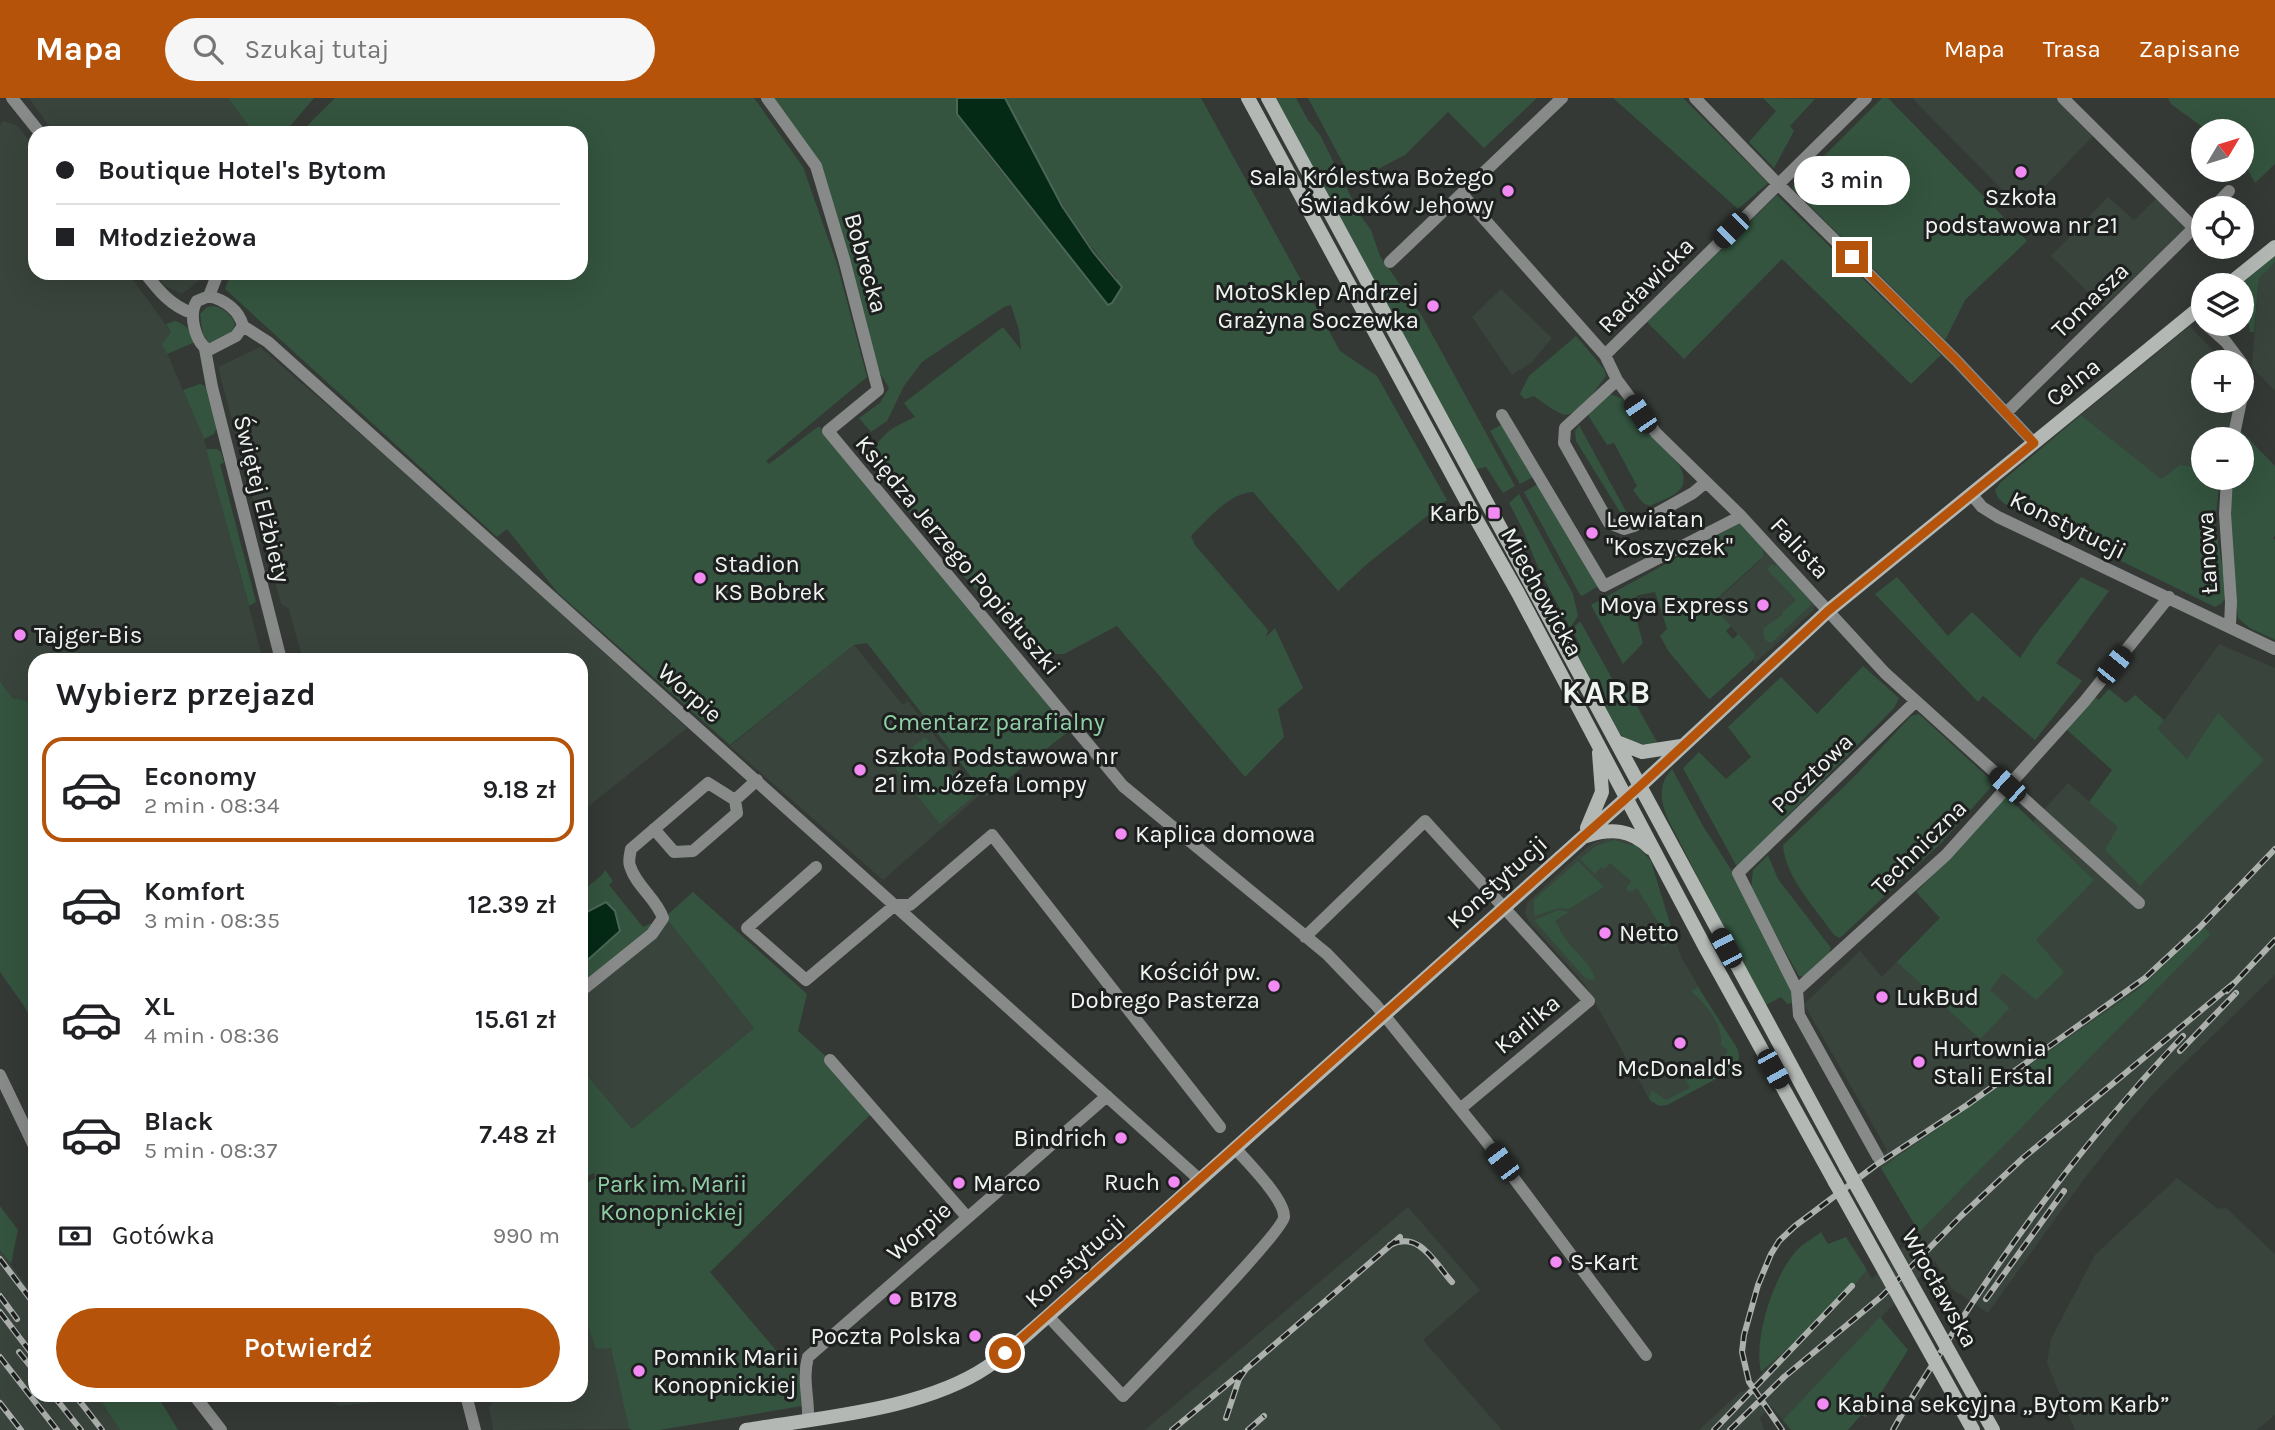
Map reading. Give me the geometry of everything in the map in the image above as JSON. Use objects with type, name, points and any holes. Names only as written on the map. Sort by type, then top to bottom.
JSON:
[{"type":"main road","name":"Miechowicka","points":[[1248,98],[1835,1182]]},
{"type":"main road","name":"Miechowicka","points":[[1268,98],[1846,1167]]},
{"type":"main road","points":[[2243,273],[2275,247]]},
{"type":"main road","name":"Celna","points":[[1971,494],[2191,323]]},
{"type":"main road","name":"Konstytucji","points":[[746,1430],[887,1406],[941,1391],[988,1367],[1640,786],[1828,611],[1971,494]]},
{"type":"main road","points":[[1617,742],[1643,752],[1681,746]]},
{"type":"main road","points":[[1581,838],[1592,820],[1602,792],[1599,746]]},
{"type":"main road","points":[[1581,838],[1599,832],[1624,831],[1639,838],[1658,858]]},
{"type":"main road","name":"Wrocławska","points":[[1846,1167],[1993,1430]]},
{"type":"main road","name":"Wrocławska","points":[[1835,1182],[1973,1430]]},
{"type":"street","points":[[12,98],[34,126]]},
{"type":"street","name":"Bobrecka","points":[[767,98],[816,166],[844,259],[878,390],[828,432]]},
{"type":"street","points":[[1390,262],[1562,98]]},
{"type":"street","points":[[1695,98],[2007,412],[2034,443]]},
{"type":"street","name":"Racławicka","points":[[1605,355],[1866,98]]},
{"type":"street","points":[[2063,98],[2191,217]]},
{"type":"street","points":[[2224,196],[2229,191]]},
{"type":"street","name":"Falista","points":[[1462,194],[1605,355],[1617,380],[1656,433],[1741,516],[1856,644],[1915,702],[2139,903]]},
{"type":"street","name":"Tomasza","points":[[2007,412],[2191,232]]},
{"type":"street","points":[[151,280],[163,295],[192,313]]},
{"type":"street","points":[[209,296],[215,280]]},
{"type":"street","points":[[209,296],[220,299],[231,307],[240,317],[243,326],[239,334],[211,350],[205,349],[194,325],[192,313],[197,301],[209,296]]},
{"type":"street","name":"Worpie","points":[[243,326],[268,342],[1200,1180]]},
{"type":"street","points":[[2221,336],[2232,350]]},
{"type":"street","name":"Świętej Elżbiety","points":[[205,349],[212,387],[279,653]]},
{"type":"street","points":[[1617,380],[1565,428],[1564,443],[1609,523],[1624,529],[1634,526],[1693,493],[1705,483]]},
{"type":"street","points":[[1502,415],[1604,586],[1741,516]]},
{"type":"street","name":"Księdza Jerzego Popiełuszki","points":[[828,432],[1123,786],[1327,954],[1384,1014],[1460,1108],[1646,1355]]},
{"type":"street","name":"Łanowa","points":[[2226,490],[2230,626]]},
{"type":"street","name":"Konstytucji","points":[[1971,494],[1982,508],[1998,517],[2275,649]]},
{"type":"street","name":"Techniczna","points":[[1797,990],[1946,855],[2084,702],[2169,597]]},
{"type":"street","name":"Pocztowa","points":[[1797,990],[1738,873],[1915,702]]},
{"type":"street","points":[[735,800],[757,780]]},
{"type":"street","points":[[588,985],[652,934],[663,918],[659,905],[638,881],[629,865],[631,849],[708,783],[735,800],[737,813],[693,851],[674,852],[654,830]]},
{"type":"street","name":"Karlika","points":[[1305,937],[1425,821],[1504,906],[1589,1001],[1460,1108]]},
{"type":"street","points":[[816,867],[747,928],[806,980],[895,905],[910,905],[992,835],[1220,1127]]},
{"type":"street","points":[[1797,990],[1799,1016],[1878,1157]]},
{"type":"street","points":[[830,1060],[967,1217]]},
{"type":"street","points":[[0,1075],[28,1133]]},
{"type":"street","name":"Worpie","points":[[808,1419],[804,1375],[808,1357],[1107,1096]]},
{"type":"street","points":[[1048,1316],[1123,1396],[1283,1222],[1284,1212],[1277,1198],[1235,1148]]},
{"type":"street","points":[[199,1402],[221,1430]]},
{"type":"street","points":[[469,1402],[475,1430]]},
{"type":"shaded area","points":[[29,98],[228,98],[249,126],[49,126]]},
{"type":"shaded area","points":[[957,98],[1005,98],[1062,206],[1093,252],[1122,287],[1112,303],[1108,305],[957,114]]},
{"type":"shaded area","name":"Szkoła podstawowa nr 21","points":[[1912,98],[2057,98],[2095,134],[2022,210]]},
{"type":"shaded area","points":[[3,121],[18,126],[28,139],[28,280],[133,280],[171,332],[163,344],[204,439],[261,653],[28,653],[28,703],[12,698],[0,681],[0,126]]},
{"type":"shaded area","points":[[2108,197],[2134,220],[2157,198],[2187,229],[2103,307],[2051,256]]},
{"type":"shaded area","points":[[2275,262],[2275,391],[2254,369],[2259,278]]},
{"type":"shaded area","points":[[160,280],[200,280],[182,294],[165,286]]},
{"type":"shaded area","points":[[1501,289],[1552,338],[1532,362],[1512,375],[1472,317]]},
{"type":"shaded area","points":[[2190,326],[2191,336],[2199,336],[2213,350],[2191,350],[2191,413],[2239,413],[2237,427],[2191,427],[2191,466],[2180,465],[2161,480],[2081,415]]},
{"type":"shaded area","points":[[260,347],[432,496],[687,728],[588,806],[588,653],[301,653],[289,609],[281,604],[218,367]]},
{"type":"shaded area","name":"Moya Express","points":[[1763,546],[1815,606],[1813,611],[1754,664],[1754,652],[1711,605],[1760,561]]},
{"type":"shaded area","points":[[2219,644],[2275,668],[2275,975],[2158,1089],[2131,1120],[2084,1179],[1988,1313],[1952,1289],[1935,1261],[1783,1420],[1771,1406],[1760,1418],[1764,1430],[1699,1430],[1842,1300],[1867,1270],[1872,1279],[2211,933],[2204,928],[2140,988],[1881,1168],[1875,1158],[1887,1150],[1804,1004],[1860,951],[1882,977],[2068,783],[2119,827],[2187,759],[2158,729]]},
{"type":"shaded area","name":"Szkoła Podstawowa nr 21 im. Józefa Lompy","points":[[854,645],[903,705],[908,701],[980,795],[883,880],[730,746]]},
{"type":"shaded area","points":[[1612,837],[1629,839],[1649,858],[1681,957],[1739,1055],[1737,1065],[1731,1071],[1663,1106],[1651,1102],[1584,983],[1529,922],[1525,913],[1527,903],[1582,852],[1593,843]]},
{"type":"shaded area","points":[[606,902],[615,911],[620,931],[588,960],[588,911]]},
{"type":"shaded area","points":[[665,917],[754,1028],[632,1129],[588,1076],[588,978]]},
{"type":"shaded area","points":[[2177,1178],[2218,1209],[2225,1207],[2275,1254],[2275,1415],[2257,1430],[2075,1430],[2047,1363],[2051,1339],[2095,1255]]},
{"type":"shaded area","points":[[1408,1207],[1480,1290],[1423,1340],[1502,1430],[1145,1430]]},
{"type":"shaded area","points":[[0,1250],[28,1288],[28,1402],[102,1402],[120,1430],[0,1430]]},
{"type":"shaded area","points":[[588,1326],[596,1349],[611,1347],[629,1429],[493,1430],[489,1407],[493,1402],[588,1402]]},
{"type":"shaded area","points":[[333,1402],[377,1402],[339,1406]]},
{"type":"green space","points":[[228,98],[314,98],[290,126],[249,126]]},
{"type":"green space","name":"Cmentarz parafialny","points":[[335,98],[754,98],[803,167],[837,264],[867,377],[766,461],[769,464],[819,426],[1069,731],[986,796],[867,643],[854,645],[730,745],[558,593],[507,529],[497,537],[225,289],[228,280],[588,280],[588,126],[307,126]]},
{"type":"green space","points":[[769,98],[957,98],[957,114],[1108,305],[1117,278],[1069,214],[1005,98],[1201,98],[1340,351],[1377,376],[1447,500],[1367,564],[1338,591],[1253,492],[1227,502],[1191,536],[1195,545],[1268,630],[1266,637],[1275,628],[1303,688],[1278,709],[1284,737],[1245,777],[1117,626],[1064,654],[1041,654],[1034,658],[881,479],[870,456],[888,432],[915,417],[904,403],[1003,327],[1021,350],[1019,330],[1011,305],[1004,307],[922,362],[904,386],[887,421],[871,432],[859,418],[880,403],[889,388],[880,373],[815,157]]},
{"type":"green space","points":[[1275,98],[1296,98],[1320,135],[1360,215],[1371,230],[1380,256],[1422,316],[1515,486],[1503,493],[1486,467],[1477,469],[1471,460]]},
{"type":"green space","points":[[1308,98],[1537,98],[1484,148],[1448,112],[1405,155],[1353,182]]},
{"type":"green space","points":[[1613,98],[1683,98],[1768,183],[1738,209]]},
{"type":"green space","points":[[1763,98],[1815,99],[1790,126],[1794,131],[1774,168],[1749,142],[1776,111]]},
{"type":"green space","points":[[1882,98],[1888,98],[2027,241],[1965,300],[1945,340],[1792,188]]},
{"type":"green space","points":[[2168,98],[2275,98],[2275,164],[2255,183],[2254,119],[2192,119],[2171,104]]},
{"type":"green space","points":[[1777,195],[1941,355],[1911,384],[1782,259],[1684,359],[1647,322]]},
{"type":"green space","points":[[2275,256],[2275,262],[2259,278],[2254,332],[2254,273]]},
{"type":"green space","points":[[213,306],[226,312],[235,324],[232,332],[209,343],[203,334],[200,314],[207,307]]},
{"type":"green space","points":[[175,321],[188,329],[195,342],[167,354],[162,344],[171,332],[166,324]]},
{"type":"green space","points":[[1576,336],[1604,369],[1606,376],[1592,394],[1580,408],[1568,415],[1534,396],[1525,399],[1520,394],[1529,376]]},
{"type":"green space","points":[[200,384],[205,386],[217,428],[214,434],[204,439],[183,390]]},
{"type":"green space","points":[[1610,394],[1623,399],[1679,465],[1684,481],[1678,492],[1672,496],[1650,506],[1643,503],[1633,490],[1637,486],[1614,443],[1607,445],[1588,415],[1601,399]]},
{"type":"green space","points":[[2081,415],[2161,479],[2180,465],[2191,466],[2191,490],[2219,490],[2215,523],[2227,595],[2222,603],[2215,607],[2005,504],[1998,498],[1995,490]]},
{"type":"green space","points":[[1502,424],[1535,476],[1520,484],[1490,431]]},
{"type":"green space","points":[[1579,425],[1628,515],[1620,512],[1576,441],[1575,431]]},
{"type":"green space","points":[[2254,444],[2275,466],[2275,640],[2250,628],[2238,618],[2229,540],[2231,490],[2254,490]]},
{"type":"green space","points":[[206,449],[217,449],[221,452],[224,463],[220,464],[256,602],[249,606]]},
{"type":"green space","points":[[1538,484],[1600,585],[1582,596],[1524,492]]},
{"type":"green space","points":[[1519,494],[1573,594],[1578,616],[1570,628],[1509,503]]},
{"type":"green space","points":[[1740,523],[1763,546],[1763,557],[1711,604],[1731,626],[1726,631],[1733,639],[1738,634],[1754,652],[1755,658],[1710,699],[1669,652],[1660,636],[1667,629],[1655,592],[1639,595],[1631,600],[1643,643],[1623,664],[1591,605]]},
{"type":"green space","points":[[1771,565],[1777,565],[1810,600],[1811,605],[1771,643],[1764,637],[1764,628],[1796,600],[1767,569]]},
{"type":"green space","points":[[1897,577],[1948,636],[1972,612],[2020,658],[2081,577],[2109,591],[2056,663],[2082,681],[2035,740],[1983,696],[1978,702],[1875,594]]},
{"type":"green space","points":[[1580,621],[1614,682],[1622,679],[1658,744],[1638,743],[1620,734],[1574,651],[1581,647],[1572,630]]},
{"type":"green space","points":[[1863,666],[1899,698],[1894,708],[1737,867],[1683,768],[1699,752],[1726,779],[1751,757],[1728,727],[1781,677],[1817,714]]},
{"type":"green space","points":[[0,681],[12,698],[28,703],[28,1013],[0,972]]},
{"type":"green space","points":[[2109,689],[2126,703],[2135,695],[2164,720],[2158,729],[2187,759],[2218,713],[2264,760],[2140,886],[2105,850],[2118,827],[2089,802],[2112,770],[2066,729],[2094,696],[2099,700]]},
{"type":"green space","points":[[1919,714],[1992,781],[1991,787],[1942,842],[1840,938],[1834,935],[1795,881],[1783,845],[1855,776],[1911,716]]},
{"type":"green space","points":[[925,737],[973,797],[940,824],[892,764]]},
{"type":"green space","points":[[1672,769],[1703,826],[1734,874],[1791,980],[1793,1003],[1787,1004],[1781,997],[1764,1006],[1665,812],[1662,787]]},
{"type":"green space","points":[[2006,796],[2094,880],[2036,940],[2064,972],[2036,1000],[2003,973],[1990,990],[2010,1008],[1980,1039],[1897,962],[1940,918],[1916,892]]},
{"type":"green space","points":[[1614,840],[1633,846],[1635,843],[1651,861],[1674,937],[1665,947],[1660,942],[1667,937],[1637,888],[1629,892],[1626,888],[1631,881],[1610,863],[1595,874],[1580,859],[1596,846]]},
{"type":"green space","points":[[1768,855],[1778,879],[1831,948],[1828,955],[1805,977],[1799,976],[1751,890],[1753,870]]},
{"type":"green space","points":[[1578,861],[1604,887],[1569,909],[1560,908],[1534,916],[1534,900]]},
{"type":"green space","points":[[605,870],[613,881],[609,885],[643,927],[665,917],[588,978],[588,960],[620,931],[606,902],[588,911],[588,886]]},
{"type":"green space","name":"Park im. Marii Konopnickiej","points":[[693,892],[807,994],[798,1031],[830,1060],[874,1111],[710,1272],[779,1354],[788,1358],[797,1352],[802,1406],[659,1430],[629,1429],[611,1348],[596,1349],[588,1326],[588,1182],[595,1178],[594,1173],[588,1176],[588,1076],[632,1129],[754,1028],[665,917]]},
{"type":"green space","points":[[1559,910],[1569,912],[1555,921],[1568,942],[1589,965],[1595,981],[1585,978],[1534,920]]},
{"type":"green space","points":[[2204,927],[2211,934],[1919,1232],[1881,1168],[2140,988]]},
{"type":"green space","points":[[1698,987],[1737,1048],[1738,1060],[1731,1071],[1667,1105],[1659,1106],[1649,1099],[1651,1090],[1666,1100],[1690,1088],[1686,1080],[1722,1060],[1728,1050],[1721,1045],[1719,1030],[1712,1015],[1691,991]]},
{"type":"green space","points":[[0,1206],[18,1230],[11,1264],[0,1250]]},
{"type":"green space","points":[[1821,1232],[1828,1244],[1846,1237],[1867,1270],[1842,1300],[1761,1372],[1760,1342],[1767,1307],[1774,1290],[1789,1260],[1798,1249]]},
{"type":"green space","points":[[1880,1317],[1908,1350],[1866,1417],[1861,1415],[1848,1430],[1791,1430],[1783,1420]]},
{"type":"green space","points":[[102,1402],[161,1402],[178,1430],[120,1430]]},
{"type":"railway","points":[[1782,1430],[1749,1382],[1742,1352],[1758,1285],[1779,1241],[1876,1165],[1967,1105],[2145,978],[2200,927],[2275,849]]},
{"type":"railway","points":[[2227,991],[2275,940]]},
{"type":"railway","points":[[1730,1430],[1784,1377],[1882,1296],[2023,1158],[2234,983]]},
{"type":"railway","points":[[2180,1051],[2236,993]]},
{"type":"railway","points":[[1893,1430],[1975,1299],[2030,1220],[2088,1144],[2183,1036]]},
{"type":"railway","points":[[1986,1299],[2064,1191]]},
{"type":"railway","points":[[1226,1418],[1239,1379],[1246,1369],[1400,1237]]},
{"type":"railway","points":[[1390,1245],[1400,1241],[1418,1245],[1452,1282]]},
{"type":"railway","points":[[0,1259],[28,1296]]},
{"type":"railway","points":[[1714,1430],[1852,1286]]},
{"type":"railway","points":[[0,1296],[17,1319]]},
{"type":"railway","points":[[0,1312],[28,1349]]},
{"type":"railway","points":[[19,1352],[28,1363]]},
{"type":"railway","points":[[0,1357],[28,1393]]},
{"type":"railway","points":[[1172,1430],[1241,1373]]},
{"type":"railway","points":[[35,1402],[57,1430]]},
{"type":"railway","points":[[59,1402],[81,1430]]},
{"type":"railway","points":[[80,1402],[102,1430]]},
{"type":"railway","points":[[0,1403],[21,1430]]},
{"type":"railway","points":[[1248,1430],[1264,1416]]},
{"type":"place","name":"Szkoła podstawowa nr 21","points":[[2021,172]]},
{"type":"place","name":"Sala Królestwa Bożego Świadków Jehowy","points":[[1508,191]]},
{"type":"place","name":"MotoSklep Andrzej Grażyna Soczewka","points":[[1433,306]]},
{"type":"place","name":"Karb","points":[[1494,513]]},
{"type":"place","name":"Lewiatan \"Koszyczek\"","points":[[1592,533]]},
{"type":"place","name":"Stadion KS Bobrek","points":[[700,578]]},
{"type":"place","name":"Moya Express","points":[[1763,605]]},
{"type":"place","name":"Tajger-Bis","points":[[20,635]]},
{"type":"place","name":"Szkoła Podstawowa nr 21 im. Józefa Lompy","points":[[860,770]]},
{"type":"place","name":"Kaplica domowa","points":[[1121,834]]},
{"type":"place","name":"Netto","points":[[1605,933]]},
{"type":"place","name":"Kościół pw. Dobrego Pasterza","points":[[1274,986]]},
{"type":"place","name":"LukBud","points":[[1882,997]]},
{"type":"place","name":"McDonald's","points":[[1680,1043]]},
{"type":"place","name":"Hurtownia Stali Erstal","points":[[1919,1062]]},
{"type":"place","name":"Bindrich","points":[[1121,1138]]},
{"type":"place","name":"Ruch","points":[[1174,1182]]},
{"type":"place","name":"Marco","points":[[959,1183]]},
{"type":"place","name":"S-Kart","points":[[1556,1262]]},
{"type":"place","name":"B178","points":[[895,1299]]},
{"type":"place","name":"Poczta Polska","points":[[975,1336]]},
{"type":"place","name":"Pomnik Marii Konopnickiej","points":[[639,1371]]},
{"type":"place","name":"Kabina sekcyjna „Bytom Karb”","points":[[1823,1404]]},
{"type":"district","name":"KARB","points":[[1607,692]]},
{"type":"route","points":[[1005,1353],[1640,786],[1828,611],[2034,443],[2007,412],[1852,257]]}]
